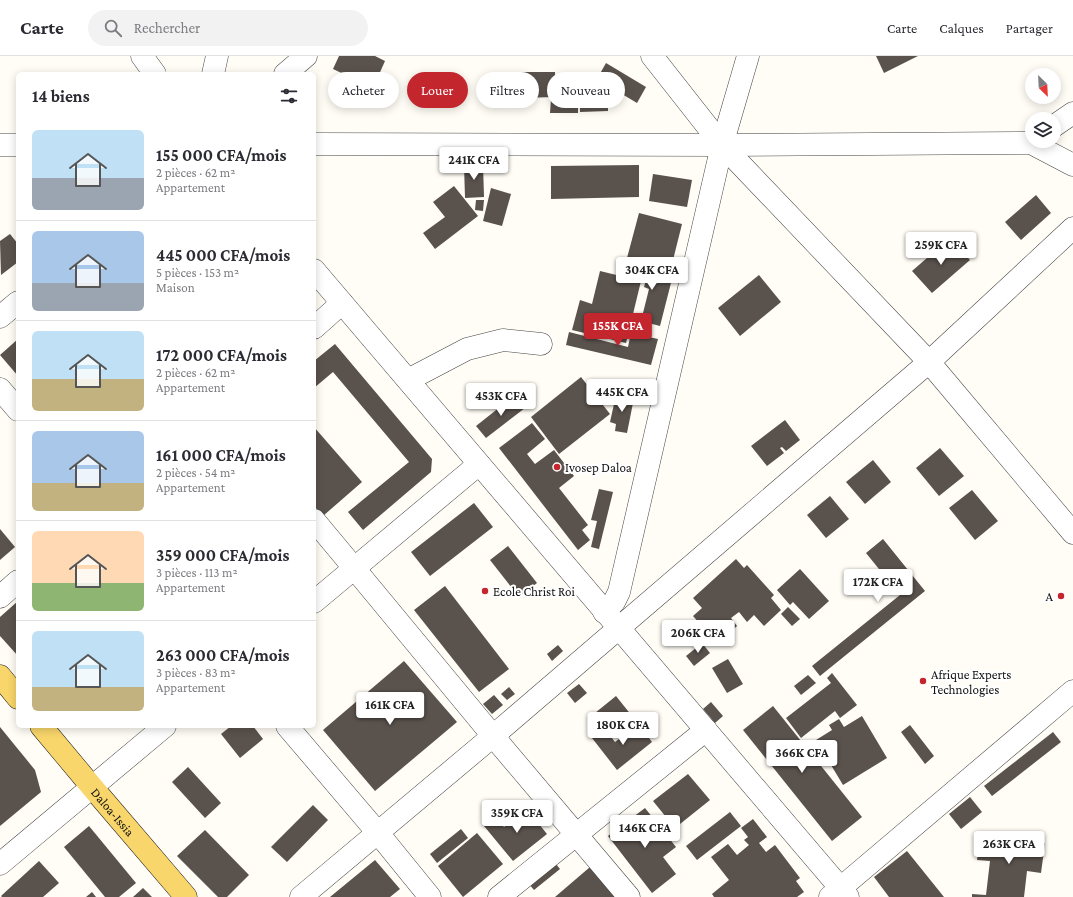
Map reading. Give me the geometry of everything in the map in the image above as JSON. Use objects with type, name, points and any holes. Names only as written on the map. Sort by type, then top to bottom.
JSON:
[{"type":"main road","points":[[0,676],[16,696]]},
{"type":"main road","name":"Daloa-Issia","points":[[43,728],[186,897]]},
{"type":"street","points":[[142,56],[154,72]]},
{"type":"street","points":[[213,72],[217,56]]},
{"type":"street","points":[[287,72],[306,56]]},
{"type":"street","points":[[652,56],[722,144],[930,362],[1073,533]]},
{"type":"street","points":[[604,612],[614,602],[619,592],[722,144],[748,56]]},
{"type":"street","points":[[1061,121],[1073,113]]},
{"type":"street","points":[[316,144],[1025,142]]},
{"type":"street","points":[[0,145],[16,145]]},
{"type":"street","points":[[1043,148],[1073,165]]},
{"type":"street","points":[[301,897],[619,629],[930,362],[1073,228]]},
{"type":"street","points":[[316,272],[706,730],[839,894],[1073,691]]},
{"type":"street","points":[[316,326],[342,303]]},
{"type":"street","points":[[0,318],[16,304]]},
{"type":"street","points":[[408,380],[467,349],[503,340],[541,344]]},
{"type":"street","points":[[0,389],[16,408]]},
{"type":"street","points":[[316,600],[479,464]]},
{"type":"street","points":[[316,522],[575,835],[629,897]]},
{"type":"street","points":[[0,597],[16,583]]},
{"type":"street","points":[[0,864],[163,728]]},
{"type":"street","points":[[289,728],[430,897]]},
{"type":"street","points":[[499,897],[706,730]]},
{"type":"building","points":[[339,56],[375,56],[385,61],[380,72],[339,72],[333,69]]},
{"type":"building","points":[[876,56],[918,56],[884,73]]},
{"type":"building","points":[[606,63],[621,72],[601,72]]},
{"type":"building","points":[[539,72],[547,72],[547,97],[539,97]]},
{"type":"building","points":[[625,74],[646,87],[637,103],[625,96]]},
{"type":"building","points":[[550,108],[578,108],[578,113],[550,113]]},
{"type":"building","points":[[580,108],[608,108],[608,111],[580,112]]},
{"type":"building","points":[[464,165],[483,165],[484,197],[465,198]]},
{"type":"building","points":[[639,165],[639,197],[551,199],[551,166]]},
{"type":"building","points":[[653,174],[692,180],[687,207],[649,201]]},
{"type":"building","points":[[454,186],[478,216],[435,249],[423,233],[445,217],[433,202]]},
{"type":"building","points":[[491,188],[511,194],[502,226],[483,221]]},
{"type":"building","points":[[1036,195],[1051,213],[1021,240],[1005,222]]},
{"type":"building","points":[[476,200],[484,200],[483,211],[475,210]]},
{"type":"building","points":[[639,213],[682,224],[671,268],[627,258]]},
{"type":"building","points":[[10,234],[16,242],[16,264],[1,275],[0,241]]},
{"type":"building","points":[[950,238],[970,260],[932,293],[912,271]]},
{"type":"building","points":[[624,263],[673,275],[660,326],[641,321],[649,289],[644,287],[646,280],[621,274]]},
{"type":"building","points":[[600,271],[641,281],[626,343],[572,330],[580,300],[592,304]]},
{"type":"building","points":[[759,275],[781,302],[740,336],[718,308]]},
{"type":"building","points":[[569,332],[628,347],[631,333],[658,339],[651,365],[566,345]]},
{"type":"building","points":[[16,341],[16,374],[0,355]]},
{"type":"building","points":[[335,344],[432,459],[431,472],[363,530],[348,512],[409,462],[333,372],[316,386],[316,359]]},
{"type":"building","points":[[581,377],[610,414],[559,454],[531,417]]},
{"type":"building","points":[[515,395],[525,408],[486,438],[476,426]]},
{"type":"building","points":[[616,395],[634,398],[627,433],[615,431],[616,424],[610,422]]},
{"type":"building","points":[[785,420],[800,440],[786,451],[782,447],[780,448],[784,453],[767,466],[751,446]]},
{"type":"building","points":[[532,423],[545,439],[527,454],[535,464],[554,450],[574,476],[559,488],[588,525],[582,530],[590,540],[578,550],[499,448]]},
{"type":"building","points":[[316,429],[362,482],[323,516],[316,508]]},
{"type":"building","points":[[940,448],[964,476],[939,496],[916,468]]},
{"type":"building","points":[[873,460],[891,482],[865,504],[846,482]]},
{"type":"building","points":[[599,489],[613,492],[599,549],[591,547],[597,521],[591,520]]},
{"type":"building","points":[[972,490],[998,521],[975,540],[949,508]]},
{"type":"building","points":[[830,496],[849,519],[826,538],[807,515]]},
{"type":"building","points":[[474,503],[493,527],[430,576],[411,552]]},
{"type":"building","points":[[0,529],[15,547],[0,560]]},
{"type":"building","points":[[883,539],[925,591],[820,676],[812,666],[900,595],[866,553]]},
{"type":"building","points":[[508,546],[537,583],[519,597],[490,560]]},
{"type":"building","points":[[736,559],[744,568],[747,565],[774,595],[771,598],[781,610],[764,626],[754,615],[747,622],[739,612],[731,618],[737,626],[726,636],[716,626],[708,633],[693,616],[702,608],[693,598]]},
{"type":"building","points":[[800,569],[829,601],[809,619],[793,602],[790,605],[777,590]]},
{"type":"building","points":[[445,586],[509,669],[479,692],[414,610]]},
{"type":"building","points":[[16,603],[16,654],[0,636],[0,617]]},
{"type":"building","points":[[788,607],[800,619],[792,626],[781,614]]},
{"type":"building","points":[[702,643],[710,653],[694,666],[686,656]]},
{"type":"building","points":[[558,645],[563,651],[552,661],[547,654]]},
{"type":"building","points":[[728,659],[743,684],[727,693],[712,668]]},
{"type":"building","points":[[404,661],[457,722],[375,791],[323,730]]},
{"type":"building","points":[[832,673],[857,705],[840,718],[835,711],[801,738],[786,718],[831,683],[827,678]]},
{"type":"building","points":[[808,675],[816,683],[801,695],[794,686]]},
{"type":"building","points":[[579,684],[587,693],[575,703],[567,693]]},
{"type":"building","points":[[509,687],[515,694],[507,700],[501,694]]},
{"type":"building","points":[[494,695],[503,705],[492,714],[483,704]]},
{"type":"building","points":[[616,696],[632,716],[611,732],[595,713]]},
{"type":"building","points":[[711,702],[723,716],[715,723],[703,709]]},
{"type":"building","points":[[773,706],[862,817],[832,841],[743,730]]},
{"type":"building","points":[[862,716],[887,758],[843,785],[816,740],[832,730],[829,725],[839,719],[844,727]]},
{"type":"building","points":[[639,724],[652,742],[617,770],[592,738],[605,729],[615,742]]},
{"type":"building","points":[[910,725],[934,756],[925,764],[901,732]]},
{"type":"building","points":[[0,727],[35,770],[41,792],[0,826]]},
{"type":"building","points":[[228,728],[255,728],[263,739],[240,758],[221,734]]},
{"type":"building","points":[[1053,732],[1061,742],[992,796],[984,786]]},
{"type":"building","points":[[188,767],[221,803],[205,818],[172,782]]},
{"type":"building","points":[[688,774],[710,800],[675,828],[653,801]]},
{"type":"building","points":[[970,797],[982,812],[961,829],[949,814]]},
{"type":"building","points":[[313,805],[328,820],[287,862],[271,847]]},
{"type":"building","points":[[645,808],[676,847],[663,857],[676,874],[652,893],[608,836]]},
{"type":"building","points":[[527,809],[547,834],[513,861],[484,826],[495,816],[504,827]]},
{"type":"building","points":[[730,812],[741,826],[697,860],[686,846]]},
{"type":"building","points":[[753,819],[767,837],[759,843],[766,852],[775,845],[800,878],[796,881],[804,892],[797,897],[714,897],[712,894],[729,880],[711,857],[728,844],[737,855],[749,845],[744,840],[748,837],[741,828]]},
{"type":"building","points":[[89,826],[136,883],[119,897],[105,897],[64,847]]},
{"type":"building","points":[[461,829],[468,838],[437,863],[430,854]]},
{"type":"building","points":[[205,830],[249,875],[227,897],[218,897],[177,856]]},
{"type":"building","points":[[477,833],[503,864],[463,897],[438,866]]},
{"type":"building","points":[[980,835],[1045,843],[1041,873],[1027,871],[1024,897],[972,897],[972,894],[986,895],[990,861],[977,860]]},
{"type":"building","points":[[907,851],[944,897],[889,897],[874,877]]},
{"type":"building","points":[[375,860],[400,889],[390,897],[330,897]]},
{"type":"building","points":[[39,861],[59,883],[43,897],[1,896]]},
{"type":"building","points":[[556,864],[560,869],[534,890],[529,884]]},
{"type":"building","points":[[590,867],[615,897],[555,897]]},
{"type":"building","points":[[143,888],[152,897],[133,897]]},
{"type":"building","points":[[92,892],[96,897],[86,897]]},
{"type":"place","name":"Ivosep Daloa","points":[[557,467]]},
{"type":"place","name":"Ecole Christ Roi","points":[[485,591]]},
{"type":"place","name":"A","points":[[1061,596]]},
{"type":"place","name":"Afrique Experts Technologies","points":[[923,681]]}]
